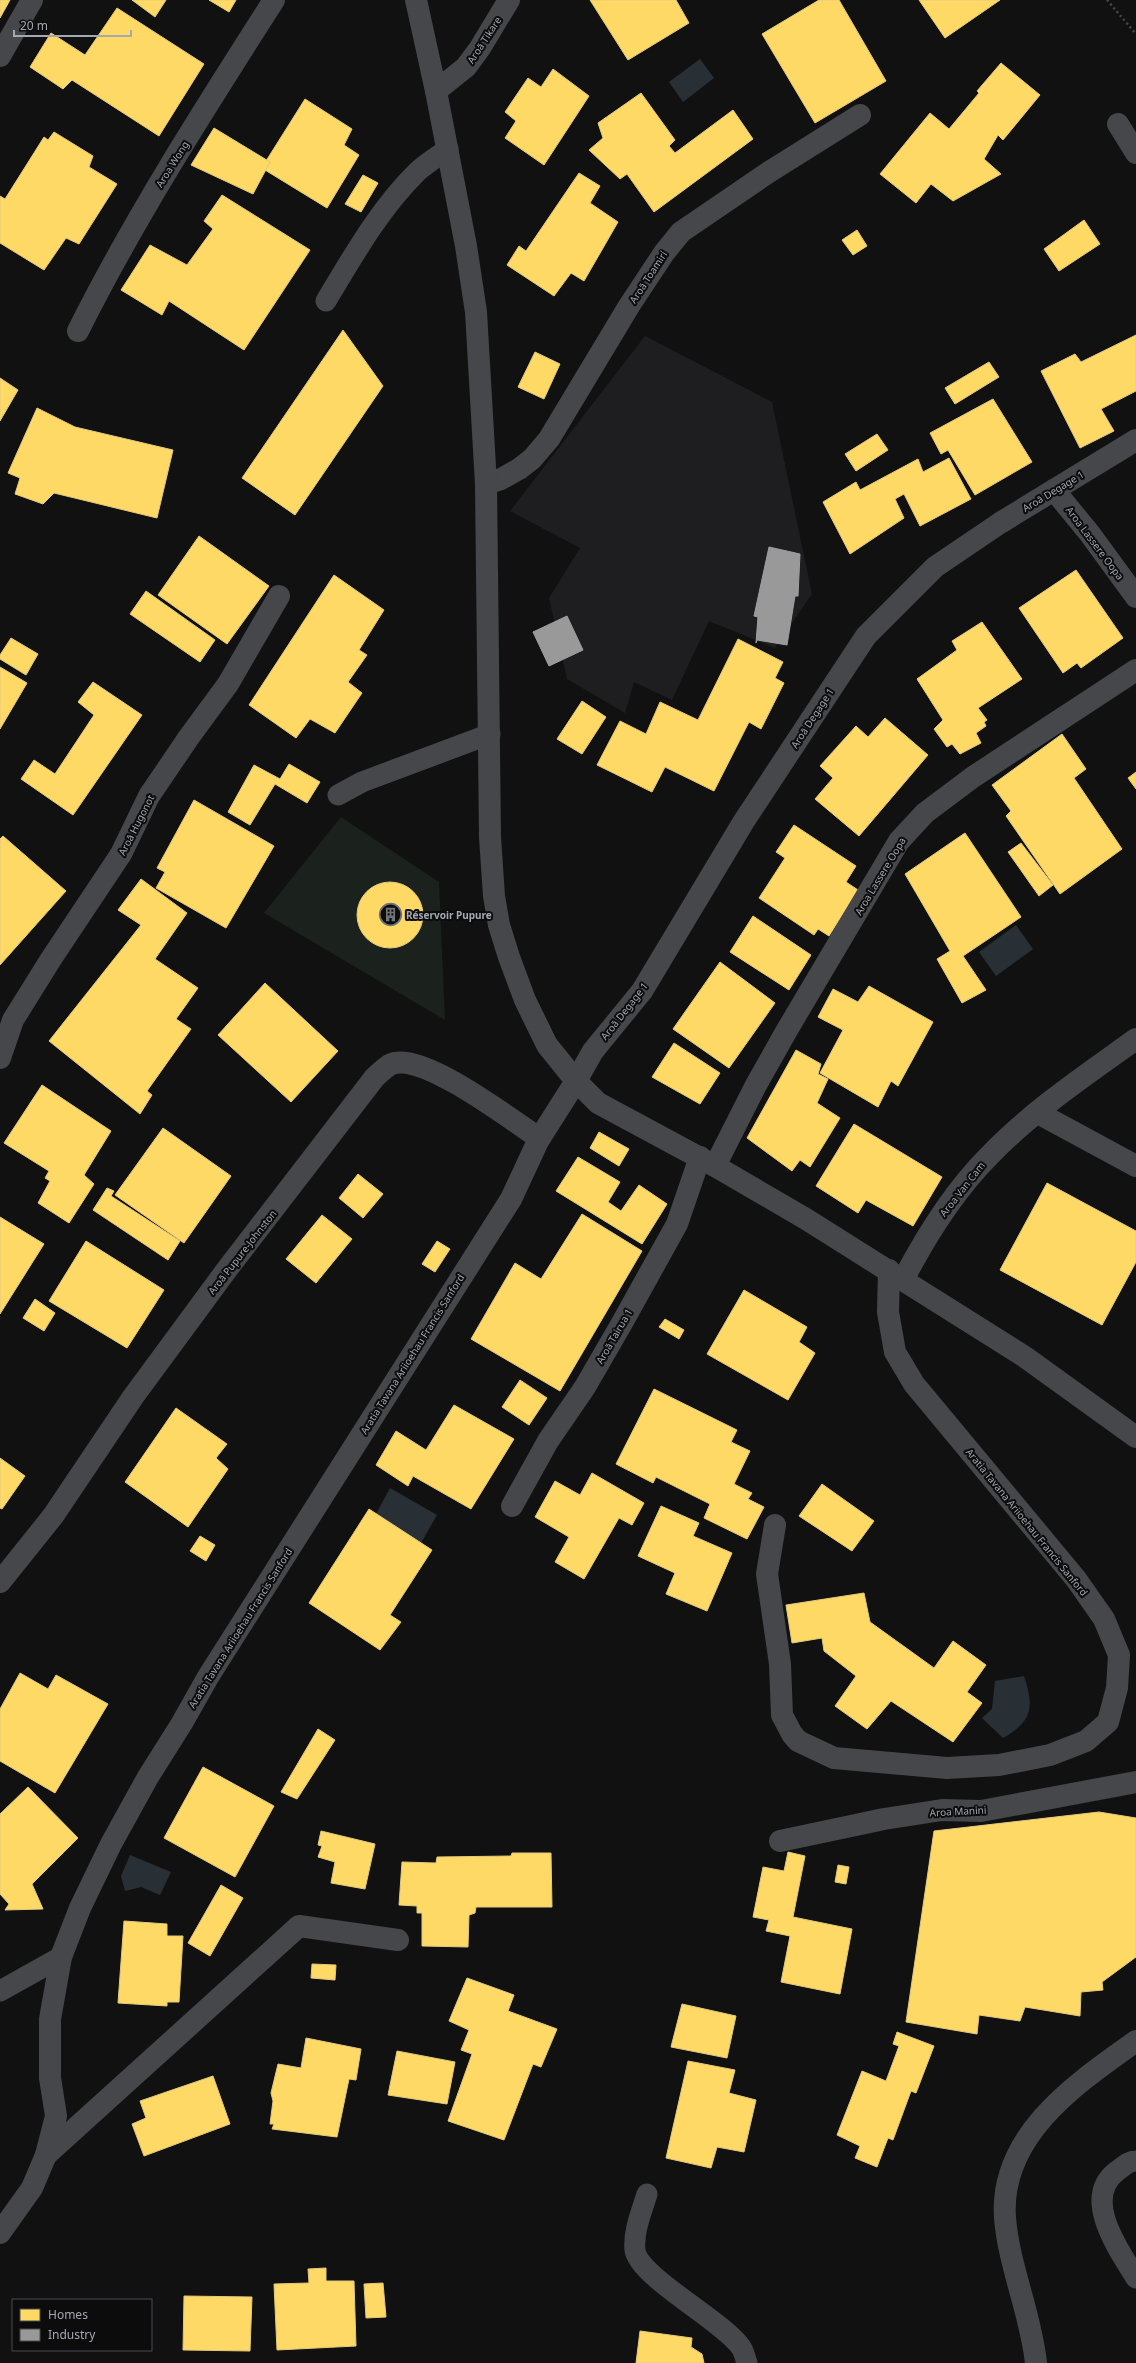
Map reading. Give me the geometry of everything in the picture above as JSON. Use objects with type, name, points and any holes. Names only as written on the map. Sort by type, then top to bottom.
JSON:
[{"type":"street","points":[[0,56],[32,0]]},
{"type":"street","name":"Aroa Wong","points":[[78,331],[105,276],[160,183],[274,0]]},
{"type":"street","points":[[416,0],[448,149],[466,246],[476,312],[486,484],[490,837],[494,896],[499,925],[525,1000],[547,1045],[576,1081],[598,1103],[708,1162],[896,1275],[1025,1357],[1136,1436]]},
{"type":"street","name":"Aroā Tikare","points":[[436,91],[466,67],[480,48],[509,0]]},
{"type":"street","name":"Aroā Toamiri","points":[[486,484],[501,479],[519,469],[532,458],[549,439],[629,306],[664,253],[681,232],[769,172],[860,115]]},
{"type":"street","points":[[1118,124],[1136,153]]},
{"type":"street","name":"Aroā Degage 1","points":[[576,1081],[593,1051],[642,991],[744,821],[866,636],[935,567],[1054,490],[1136,440]]},
{"type":"street","name":"Aroa Lassere Oopa","points":[[1054,490],[1090,534],[1136,597]]},
{"type":"street","name":"Aroā Hugonot","points":[[0,1058],[17,1013],[121,854],[149,796],[188,737],[228,684],[279,596]]},
{"type":"street","name":"Aroa Lassere Oopa","points":[[708,1162],[899,841],[925,813],[973,777],[1136,670]]},
{"type":"street","name":"Aroa Van Cam","points":[[896,1275],[922,1245],[976,1171],[1006,1140],[1038,1113],[1136,1039]]},
{"type":"street","name":"Aroā Pupure-Johnston","points":[[0,1582],[53,1516],[124,1409],[228,1268],[375,1077],[394,1063],[410,1063],[446,1077],[539,1138]]},
{"type":"street","name":"Aratia Tavana Ariioehau Francis Sanford","points":[[0,2233],[32,2188],[46,2155],[56,2116],[50,2078],[50,2019],[61,1957],[80,1908],[148,1777],[182,1723],[208,1677],[511,1199],[539,1138],[576,1081]]},
{"type":"street","points":[[1038,1113],[1136,1166]]},
{"type":"street","name":"Aroā Tairua 1","points":[[512,1506],[548,1441],[584,1386],[622,1323],[677,1224],[708,1162]]},
{"type":"street","name":"Aratia Tavana Ariioehau Francis Sanford","points":[[775,1525],[767,1574],[780,1664],[782,1715],[792,1734],[798,1741],[834,1758],[947,1768],[999,1765],[1050,1755],[1086,1742],[1108,1722],[1117,1688],[1119,1655],[1104,1619],[1076,1579],[914,1384],[895,1352],[888,1312],[896,1275]]},
{"type":"street","name":"Aroa Manini","points":[[780,1841],[884,1819],[942,1810],[981,1811],[1136,1782]]},
{"type":"street","points":[[46,2155],[299,1926],[398,1940]]},
{"type":"street","points":[[1036,2363],[1034,2340],[1005,2217],[1007,2183],[1017,2157],[1028,2136],[1046,2115],[1072,2088],[1136,2041]]},
{"type":"lane","points":[[326,301],[362,241],[399,192],[419,170],[448,149]]},
{"type":"lane","points":[[338,795],[362,782],[490,734]]},
{"type":"lane","points":[[0,1991],[61,1957]]},
{"type":"lane","points":[[1136,2160],[1130,2161],[1107,2179],[1103,2196],[1103,2207],[1107,2227],[1136,2278]]},
{"type":"lane","points":[[648,2194],[638,2226],[635,2250],[638,2258],[648,2271],[717,2323],[741,2347],[747,2363]]},
{"type":"path","points":[[1107,0],[1136,34]]},
{"type":"shaded area","points":[[700,59],[714,78],[683,102],[669,82]]},
{"type":"shaded area","points":[[645,336],[772,402],[812,594],[775,648],[709,621],[672,700],[634,682],[625,713],[567,679],[549,598],[580,548],[510,511]]},
{"type":"shaded area","points":[[341,817],[439,882],[445,1020],[264,913]]},
{"type":"shaded area","points":[[1016,925],[1033,949],[996,976],[979,952]]},
{"type":"shaded area","points":[[390,1488],[437,1515],[421,1543],[375,1516]]},
{"type":"shaded area","points":[[1024,1676],[1030,1705],[1028,1712],[1020,1726],[1003,1738],[982,1718],[992,1709],[995,1681]]},
{"type":"shaded area","points":[[130,1855],[171,1872],[160,1895],[141,1887],[125,1891],[121,1876]]},
{"type":"building: Homes","points":[[0,0],[10,0],[0,18]]},
{"type":"building: Homes","points":[[132,0],[166,0],[155,17]]},
{"type":"building: Homes","points":[[209,0],[236,0],[229,12]]},
{"type":"building: Homes","points":[[590,0],[676,0],[689,23],[628,60]]},
{"type":"building: Homes","points":[[819,0],[839,0],[886,81],[815,123],[762,34]]},
{"type":"building: Homes","points":[[919,0],[1000,0],[945,38]]},
{"type":"building: Homes","points":[[117,8],[204,64],[159,136],[72,80],[63,89],[30,67],[51,33],[85,55]]},
{"type":"building: Homes","points":[[1001,63],[1040,95],[1003,140],[998,135],[984,159],[1001,174],[953,201],[931,184],[916,203],[880,174],[930,113],[949,129],[979,93],[977,91]]},
{"type":"building: Homes","points":[[553,69],[589,96],[544,165],[505,138],[516,121],[505,112],[528,78],[541,87]]},
{"type":"building: Homes","points":[[641,93],[675,140],[669,146],[675,153],[733,110],[753,139],[654,212],[627,174],[620,179],[589,150],[603,138],[598,123]]},
{"type":"building: Homes","points":[[305,99],[352,129],[344,145],[359,155],[327,208],[265,170],[270,162],[266,161]]},
{"type":"building: Homes","points":[[214,128],[270,162],[253,194],[191,165]]},
{"type":"building: Homes","points":[[54,132],[93,156],[89,167],[117,184],[79,244],[66,238],[44,270],[0,243],[0,196],[5,199],[44,137],[48,140]]},
{"type":"building: Homes","points":[[579,173],[600,186],[590,203],[618,222],[584,281],[571,273],[554,296],[507,265],[519,246],[526,251]]},
{"type":"building: Homes","points":[[363,175],[378,183],[361,212],[345,204]]},
{"type":"building: Homes","points":[[222,195],[310,250],[244,350],[169,301],[162,315],[121,290],[150,245],[187,265],[213,229],[204,221]]},
{"type":"building: Homes","points":[[1084,220],[1100,244],[1059,271],[1044,249]]},
{"type":"building: Homes","points":[[857,230],[867,246],[853,255],[842,240]]},
{"type":"building: Homes","points":[[343,330],[383,386],[295,515],[242,478]]},
{"type":"building: Homes","points":[[1136,335],[1136,391],[1101,409],[1114,431],[1080,448],[1041,371],[1075,354],[1081,362]]},
{"type":"building: Homes","points":[[535,352],[560,364],[544,399],[518,387]]},
{"type":"building: Homes","points":[[989,362],[999,377],[955,404],[945,388]]},
{"type":"building: Homes","points":[[0,378],[18,390],[0,421]]},
{"type":"building: Homes","points":[[993,399],[1032,462],[975,495],[948,450],[941,454],[930,433]]},
{"type":"building: Homes","points":[[37,408],[75,427],[173,450],[157,518],[54,493],[43,504],[15,494],[20,478],[8,473]]},
{"type":"building: Homes","points":[[877,434],[888,450],[856,471],[845,454]]},
{"type":"building: Homes","points":[[949,458],[971,499],[920,526],[904,494],[895,499],[904,518],[850,554],[823,502],[856,482],[860,490],[918,459],[923,472]]},
{"type":"building: Homes","points":[[199,536],[269,586],[227,644],[158,595]]},
{"type":"building: Homes","points":[[1076,570],[1123,638],[1081,668],[1077,663],[1063,673],[1019,608]]},
{"type":"building: Homes","points":[[334,575],[384,610],[359,650],[367,655],[348,682],[362,693],[335,733],[310,719],[296,738],[249,705]]},
{"type":"building: Homes","points":[[146,591],[215,640],[200,662],[130,614]]},
{"type":"building: Homes","points":[[982,622],[1022,679],[978,708],[987,720],[984,722],[986,726],[976,733],[981,743],[960,754],[952,744],[947,747],[934,729],[943,720],[917,679],[957,650],[952,641]]},
{"type":"building: Homes","points":[[11,638],[38,654],[26,675],[0,659],[0,655]]},
{"type":"building: Homes","points":[[738,639],[783,662],[775,678],[784,683],[761,729],[749,722],[714,791],[665,767],[652,792],[597,765],[620,721],[646,734],[660,702],[698,720]]},
{"type":"building: Homes","points":[[0,667],[27,683],[0,729]]},
{"type":"building: Homes","points":[[93,682],[142,715],[73,815],[21,779],[34,760],[55,774],[94,715],[78,702]]},
{"type":"building: Homes","points":[[582,701],[606,717],[582,754],[557,739]]},
{"type":"building: Homes","points":[[885,718],[928,755],[859,836],[815,799],[833,778],[820,766],[856,726],[868,737]]},
{"type":"building: Homes","points":[[1062,734],[1086,769],[1074,778],[1122,849],[1060,894],[1006,816],[1011,811],[992,785]]},
{"type":"building: Homes","points":[[289,764],[320,782],[307,803],[275,784],[250,825],[228,812],[254,765],[280,779]]},
{"type":"building: Homes","points":[[1136,772],[1136,789],[1128,778]]},
{"type":"building: Homes","points":[[194,800],[274,846],[226,928],[156,888],[165,872],[157,868]]},
{"type":"building: Homes","points":[[794,825],[856,866],[846,882],[858,890],[829,936],[818,929],[814,935],[759,898],[785,858],[776,852]]},
{"type":"building: Homes","points":[[965,833],[1021,917],[963,956],[986,990],[962,1003],[937,959],[950,951],[905,874]]},
{"type":"building: Homes","points":[[3,836],[66,891],[0,965],[0,839]]},
{"type":"building: Homes","points":[[1021,843],[1053,885],[1039,896],[1008,852]]},
{"type":"building: Homes","points":[[141,879],[187,913],[155,959],[198,988],[176,1019],[191,1029],[147,1091],[152,1095],[140,1114],[49,1041],[141,925],[118,910]]},
{"type":"building: Homes","name":"Réservoir Pupure","points":[[390,882],[403,885],[413,892],[420,902],[423,915],[420,928],[413,938],[403,945],[390,948],[377,945],[367,938],[360,928],[357,915],[360,902],[367,892],[377,885]]},
{"type":"building: Homes","points":[[753,916],[811,955],[789,990],[730,952]]},
{"type":"building: Homes","points":[[720,962],[775,1003],[729,1068],[673,1029]]},
{"type":"building: Homes","points":[[265,983],[338,1051],[291,1102],[218,1035]]},
{"type":"building: Homes","points":[[869,986],[933,1022],[898,1086],[891,1081],[878,1107],[820,1073],[843,1030],[818,1017],[833,989],[858,1002]]},
{"type":"building: Homes","points":[[674,1043],[720,1073],[700,1104],[652,1077]]},
{"type":"building: Homes","points":[[796,1050],[821,1064],[818,1074],[828,1079],[817,1103],[840,1118],[810,1167],[800,1160],[792,1171],[747,1138]]},
{"type":"building: Homes","points":[[42,1085],[111,1131],[84,1175],[94,1184],[69,1223],[38,1203],[50,1181],[45,1178],[49,1171],[4,1143]]},
{"type":"building: Homes","points":[[854,1124],[942,1177],[913,1226],[866,1200],[858,1213],[816,1186]]},
{"type":"building: Homes","points":[[163,1128],[231,1176],[184,1243],[115,1195]]},
{"type":"building: Homes","points":[[599,1132],[629,1149],[619,1166],[590,1148]]},
{"type":"building: Homes","points":[[578,1157],[620,1182],[608,1202],[621,1211],[639,1185],[667,1204],[642,1244],[556,1191]]},
{"type":"building: Homes","points":[[358,1174],[383,1194],[363,1218],[339,1198]]},
{"type":"building: Homes","points":[[1047,1183],[1136,1231],[1136,1262],[1102,1325],[1000,1270]]},
{"type":"building: Homes","points":[[107,1188],[114,1191],[111,1196],[180,1241],[168,1260],[93,1210]]},
{"type":"building: Homes","points":[[582,1214],[642,1251],[560,1391],[471,1339],[515,1263],[541,1279]]},
{"type":"building: Homes","points":[[322,1215],[352,1239],[316,1283],[286,1259]]},
{"type":"building: Homes","points":[[0,1217],[44,1244],[0,1314]]},
{"type":"building: Homes","points":[[86,1241],[164,1290],[127,1348],[49,1301]]},
{"type":"building: Homes","points":[[437,1241],[450,1249],[435,1272],[422,1264]]},
{"type":"building: Homes","points":[[744,1290],[807,1327],[799,1342],[815,1353],[788,1400],[707,1354]]},
{"type":"building: Homes","points":[[35,1299],[55,1313],[44,1331],[23,1318]]},
{"type":"building: Homes","points":[[665,1319],[684,1330],[679,1339],[659,1327]]},
{"type":"building: Homes","points":[[520,1380],[547,1398],[529,1425],[502,1407]]},
{"type":"building: Homes","points":[[654,1389],[737,1430],[731,1442],[750,1451],[734,1484],[752,1493],[748,1499],[764,1507],[747,1539],[704,1518],[710,1504],[656,1477],[653,1483],[616,1464]]},
{"type":"building: Homes","points":[[454,1405],[514,1439],[471,1509],[413,1476],[408,1486],[376,1465],[396,1431],[426,1450]]},
{"type":"building: Homes","points":[[176,1408],[227,1444],[216,1458],[228,1469],[188,1527],[125,1482]]},
{"type":"building: Homes","points":[[0,1458],[25,1476],[2,1509],[0,1508]]},
{"type":"building: Homes","points":[[592,1473],[644,1503],[632,1525],[619,1518],[584,1579],[555,1562],[569,1537],[535,1517],[555,1481],[580,1495]]},
{"type":"building: Homes","points":[[822,1484],[874,1521],[852,1551],[799,1516]]},
{"type":"building: Homes","points":[[661,1506],[699,1523],[693,1536],[732,1553],[707,1611],[666,1594],[675,1573],[638,1556]]},
{"type":"building: Homes","points":[[369,1509],[432,1550],[390,1615],[401,1622],[380,1650],[309,1603]]},
{"type":"building: Homes","points":[[200,1536],[215,1545],[206,1561],[190,1551]]},
{"type":"building: Homes","points":[[864,1593],[870,1622],[934,1668],[953,1641],[986,1665],[967,1692],[982,1703],[953,1742],[891,1701],[867,1729],[835,1706],[856,1676],[824,1651],[822,1638],[792,1643],[786,1605]]},
{"type":"building: Homes","points":[[20,1673],[48,1689],[56,1675],[108,1704],[55,1793],[0,1761],[0,1709]]},
{"type":"building: Homes","points":[[318,1729],[335,1740],[297,1799],[281,1792]]},
{"type":"building: Homes","points":[[203,1767],[274,1806],[235,1877],[164,1838]]},
{"type":"building: Homes","points":[[28,1787],[78,1838],[32,1884],[43,1909],[5,1910],[9,1904],[0,1894],[0,1814]]},
{"type":"building: Homes","points":[[1099,1812],[1136,1818],[1136,1957],[1102,1982],[1103,1990],[1081,1992],[1080,2016],[1025,2007],[1020,2021],[979,2015],[977,2034],[906,2022],[934,1831]]},
{"type":"building: Homes","points":[[321,1831],[375,1844],[365,1889],[331,1883],[335,1862],[318,1857],[322,1846],[318,1845]]},
{"type":"building: Homes","points":[[788,1852],[805,1856],[793,1917],[852,1929],[840,1994],[781,1982],[790,1936],[766,1931],[769,1920],[753,1917],[763,1867],[784,1871]]},
{"type":"building: Homes","points":[[512,1853],[551,1853],[552,1907],[476,1907],[475,1913],[469,1915],[468,1947],[422,1946],[422,1913],[417,1913],[417,1906],[399,1905],[402,1862],[436,1863],[437,1857],[511,1856]]},
{"type":"building: Homes","points":[[838,1865],[849,1867],[846,1884],[835,1882]]},
{"type":"building: Homes","points":[[221,1885],[243,1898],[210,1956],[188,1943]]},
{"type":"building: Homes","points":[[124,1921],[167,1924],[167,1936],[183,1936],[179,2002],[167,2002],[167,2006],[118,2003]]},
{"type":"building: Homes","points":[[312,1964],[336,1965],[335,1980],[311,1978]]},
{"type":"building: Homes","points":[[467,1978],[514,1995],[508,2011],[557,2029],[541,2067],[533,2064],[504,2140],[448,2121],[472,2054],[461,2050],[469,2030],[449,2021]]},
{"type":"building: Homes","points":[[682,2004],[736,2016],[727,2058],[671,2047]]},
{"type":"building: Homes","points":[[897,2032],[934,2046],[916,2093],[911,2091],[893,2140],[888,2138],[877,2167],[855,2158],[860,2146],[837,2135],[862,2071],[886,2081],[899,2046],[893,2044]]},
{"type":"building: Homes","points":[[306,2038],[361,2049],[356,2080],[349,2079],[337,2137],[272,2129],[274,2124],[270,2124],[273,2101],[271,2093],[278,2064],[301,2068]]},
{"type":"building: Homes","points":[[397,2051],[455,2062],[447,2104],[388,2095]]},
{"type":"building: Homes","points":[[688,2061],[735,2070],[729,2093],[756,2100],[744,2152],[717,2147],[711,2168],[666,2158]]},
{"type":"building: Homes","points":[[213,2076],[230,2124],[144,2156],[132,2124],[146,2118],[140,2101]]},
{"type":"building: Homes","points":[[326,2268],[326,2281],[354,2281],[356,2346],[277,2350],[274,2284],[309,2283],[308,2269]]},
{"type":"building: Homes","points":[[383,2283],[386,2317],[366,2318],[364,2284]]},
{"type":"building: Homes","points":[[184,2296],[252,2297],[250,2351],[183,2350]]},
{"type":"building: Homes","points":[[640,2331],[692,2338],[691,2347],[702,2354],[704,2363],[636,2363]]},
{"type":"building: Industry","points":[[769,547],[800,554],[798,596],[795,596],[787,645],[757,640],[756,643],[758,617],[754,616]]},
{"type":"building: Industry","points":[[567,616],[583,650],[549,666],[533,632]]},
{"type":"place","name":"Réservoir Pupure","points":[[390,915]]}]
